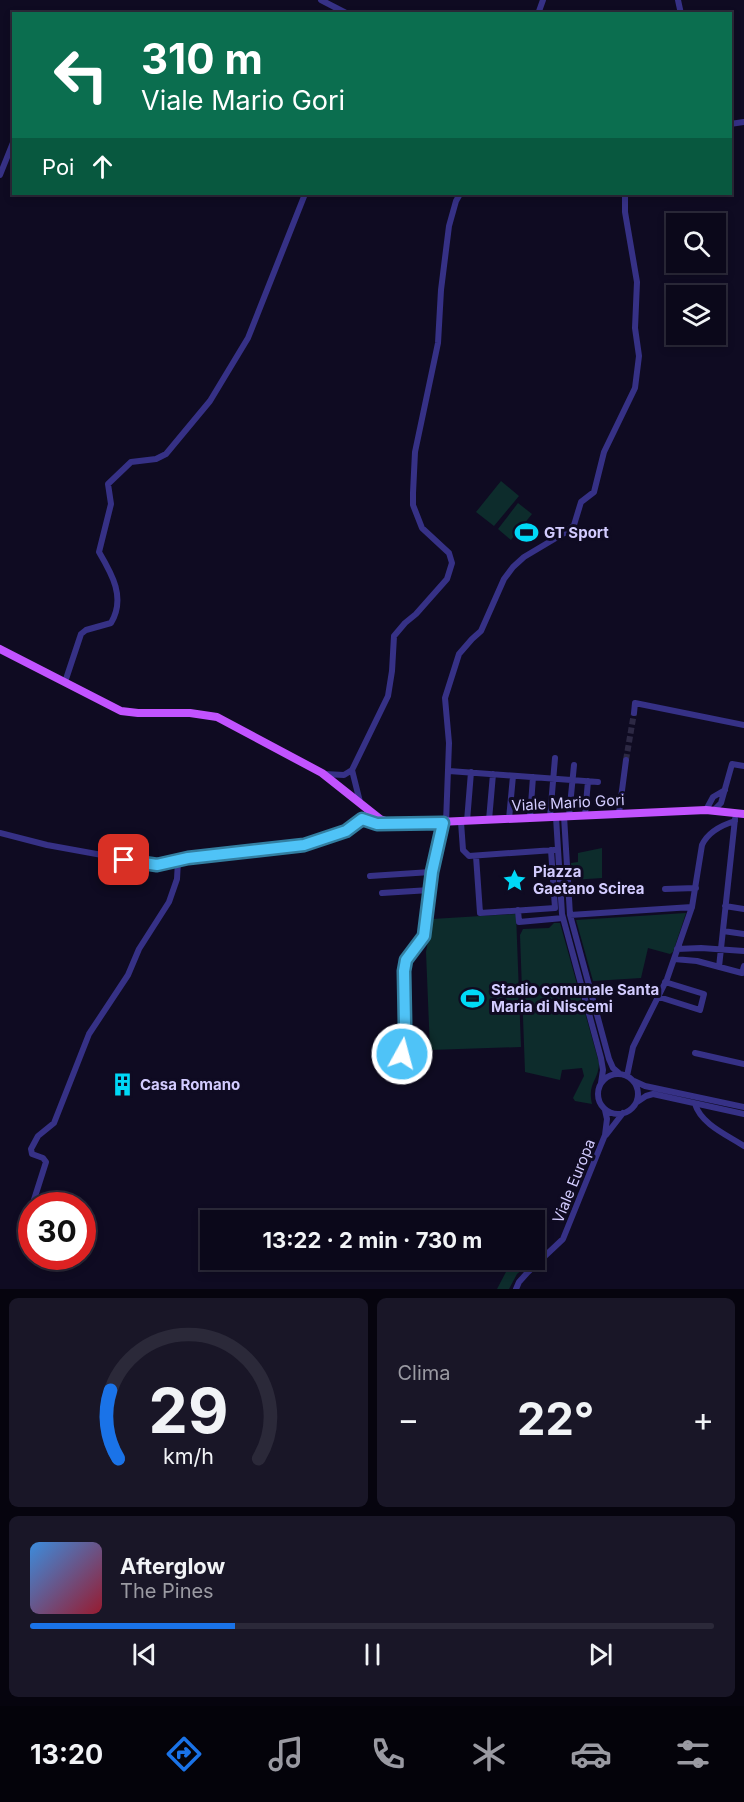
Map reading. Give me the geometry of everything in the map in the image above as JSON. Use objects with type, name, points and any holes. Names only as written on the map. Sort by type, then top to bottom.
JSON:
[{"type":"main road","points":[[0,648],[121,711],[190,713],[217,717],[322,773],[380,819],[393,824]]},
{"type":"main road","name":"Viale Mario Gori","points":[[393,824],[714,810],[736,815]]},
{"type":"street","points":[[321,0],[344,12]]},
{"type":"street","points":[[0,175],[12,145]]},
{"type":"street","points":[[65,682],[81,634],[86,630],[111,623],[116,614],[115,580],[99,552],[111,504],[108,484],[131,462],[156,459],[166,454],[210,401],[248,338],[305,195]]},
{"type":"street","points":[[322,773],[344,775],[352,770],[388,696],[394,636],[447,579],[452,563],[449,553],[422,528],[416,516],[413,499],[415,452],[438,343],[441,290],[449,226],[459,195]]},
{"type":"street","points":[[375,1057],[388,1064],[393,1064],[402,1054],[405,1024],[404,971],[408,957],[424,936],[432,872],[444,823],[449,771],[445,698],[459,654],[482,631],[504,579],[513,567],[524,557],[566,532],[573,525],[580,502],[594,492],[604,452],[635,388],[639,356],[635,328],[637,282],[625,212],[625,195]]},
{"type":"street","points":[[634,713],[635,704],[744,725]]},
{"type":"street","points":[[555,758],[553,778],[560,816],[567,917],[613,1068],[645,1086],[744,1107]]},
{"type":"street","points":[[619,813],[626,760]]},
{"type":"street","points":[[719,967],[736,815],[725,803],[726,790],[732,764],[744,766]]},
{"type":"street","points":[[476,856],[480,913],[555,908],[555,850],[560,816],[573,780],[574,765]]},
{"type":"street","points":[[352,770],[360,803]]},
{"type":"street","points":[[449,771],[598,782]]},
{"type":"street","points":[[471,772],[464,822],[463,850],[469,856],[555,850]]},
{"type":"street","points":[[489,820],[493,774]]},
{"type":"street","points":[[509,819],[513,776]]},
{"type":"street","points":[[530,818],[533,777]]},
{"type":"street","points":[[585,815],[588,781]]},
{"type":"street","points":[[714,810],[711,800],[726,790]]},
{"type":"street","points":[[714,810],[726,790]]},
{"type":"street","points":[[714,810],[717,795]]},
{"type":"street","points":[[623,1075],[633,1047],[665,982],[692,907],[705,838],[736,815]]},
{"type":"street","points":[[0,833],[47,845],[157,865],[188,858],[304,845],[346,831],[362,819],[377,824],[393,824]]},
{"type":"street","points":[[555,850],[567,917],[601,1058],[603,1070],[597,1094],[605,1110],[616,1114],[633,1107],[638,1094],[633,1081]]},
{"type":"street","points":[[37,1192],[46,1162],[43,1158],[32,1154],[31,1149],[38,1136],[54,1124],[89,1034],[128,975],[139,949],[169,902],[177,879],[178,861]]},
{"type":"street","points":[[370,876],[432,872]]},
{"type":"street","points":[[665,890],[696,888]]},
{"type":"street","points":[[382,893],[430,890]]},
{"type":"street","points":[[725,906],[744,909]]},
{"type":"street","points":[[518,910],[519,922],[692,907]]},
{"type":"street","points":[[723,931],[744,934]]},
{"type":"street","points":[[677,950],[744,951]]},
{"type":"street","points":[[674,959],[686,959],[742,973],[744,966]]},
{"type":"street","points":[[658,997],[700,1010],[704,994],[665,982]]},
{"type":"street","points":[[696,1053],[744,1064]]},
{"type":"street","points":[[601,1083],[609,1076],[623,1075]]},
{"type":"street","points":[[636,1102],[653,1094],[744,1114]]},
{"type":"street","points":[[695,1104],[696,1109],[711,1126],[744,1146]]},
{"type":"street","name":"Viale Europa","points":[[516,1289],[528,1272],[563,1239],[605,1135],[608,1119],[605,1110]]},
{"type":"street","name":"Viale Europa","points":[[605,1135],[623,1113]]},
{"type":"green space","points":[[501,481],[519,496],[494,526],[476,512]]},
{"type":"green space","points":[[518,503],[532,514],[511,540],[498,529]]},
{"type":"green space","points":[[602,848],[602,878],[572,880],[571,863],[578,862],[578,853]]},
{"type":"green space","points":[[686,913],[673,952],[670,954],[648,948],[641,978],[593,981],[576,920]]},
{"type":"green space","name":"Stadio comunale Santa Maria di Niscemi","points":[[516,914],[521,1047],[430,1050],[426,952],[432,919]]},
{"type":"green space","points":[[554,923],[560,923],[599,1063],[591,1091],[592,1104],[575,1101],[573,1098],[584,1076],[582,1068],[562,1070],[560,1080],[525,1072],[520,935],[523,929],[549,928]]},
{"type":"green space","points":[[507,1270],[522,1270],[509,1289],[497,1289]]},
{"type":"tunnel","points":[[626,760],[634,713]]},
{"type":"place","name":"GT Sport","points":[[526,533]]},
{"type":"place","name":"Piazza Gaetano Scirea","points":[[515,881]]},
{"type":"place","name":"Stadio comunale Santa Maria di Niscemi","points":[[473,999]]},
{"type":"place","name":"Casa Romano","points":[[122,1085]]},
{"type":"route","points":[[124,860],[143,864],[169,864],[188,858],[304,845],[346,831],[362,819],[377,824],[443,823],[432,872],[426,929],[422,941],[411,951],[406,960],[404,971],[405,1024],[402,1054]]}]
